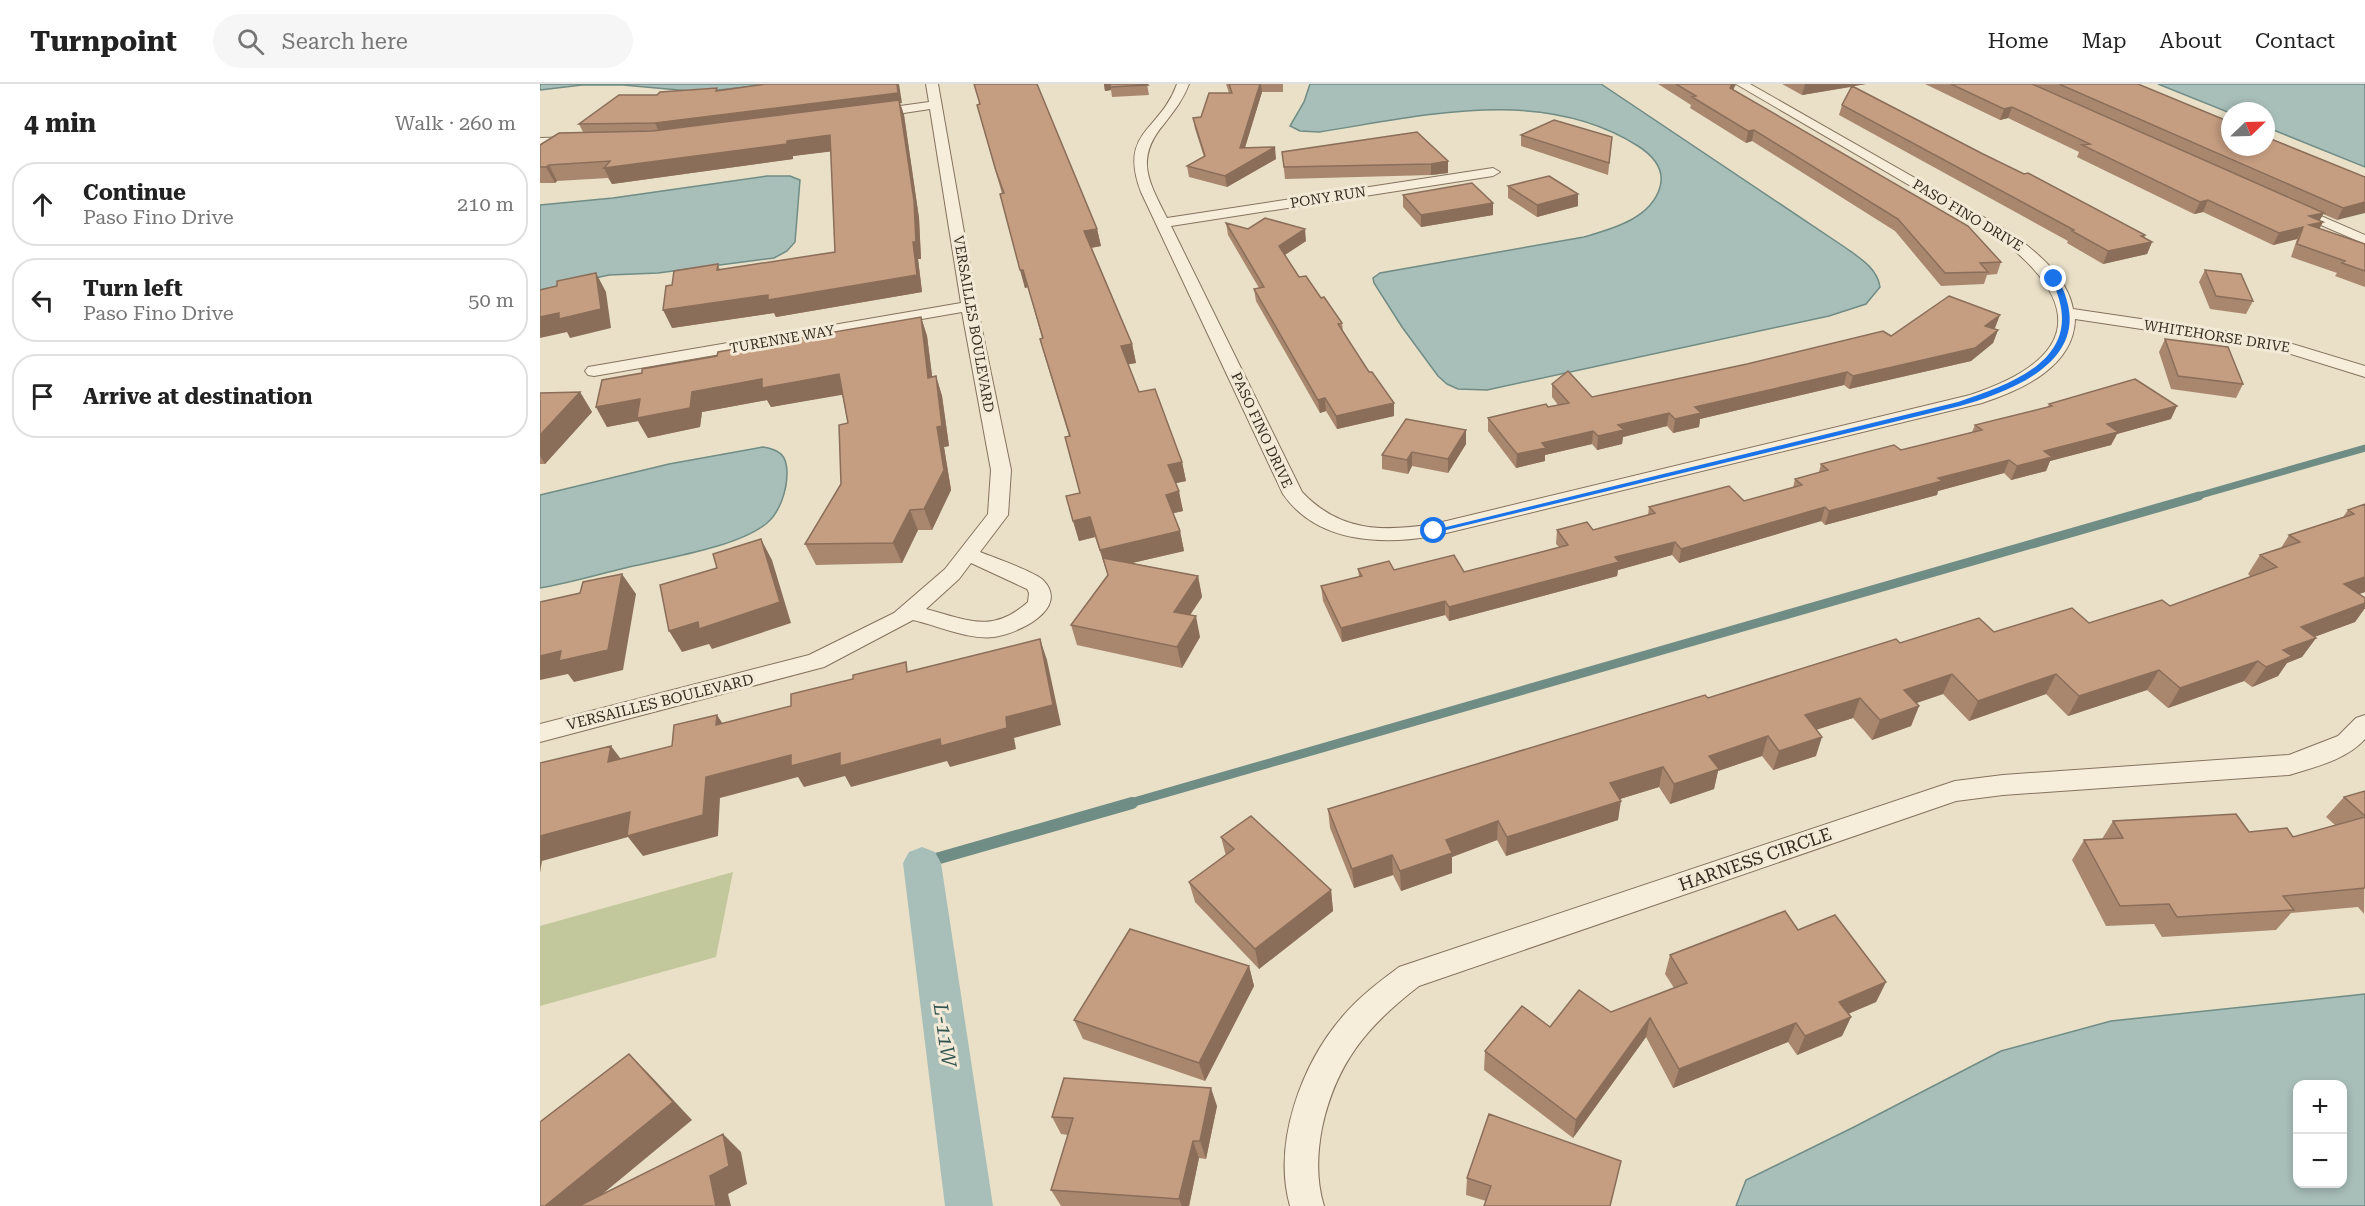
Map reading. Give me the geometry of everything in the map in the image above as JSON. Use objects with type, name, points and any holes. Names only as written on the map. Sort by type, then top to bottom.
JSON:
[{"type":"street","name":"VERSAILLES BOULEVARD","points":[[540,733],[816,661],[902,618],[952,574],[998,515],[1001,470],[969,306],[932,84]]},
{"type":"street","name":"PASO FINO DRIVE","points":[[1183,84],[1180,95],[1148,138],[1138,160],[1140,172],[1293,494],[1301,504],[1321,519],[1336,526],[1374,535],[1404,535],[1434,531],[1976,399],[2021,380],[2046,362],[2059,346],[2066,330],[2066,313],[2062,296],[2054,279],[2024,248],[1742,84]]},
{"type":"street","points":[[856,116],[935,105]]},
{"type":"street","points":[[540,142],[584,141]]},
{"type":"street","name":"PONY RUN","points":[[1163,223],[1492,172]]},
{"type":"street","points":[[2278,201],[2365,240]]},
{"type":"street","name":"TURENNE WAY","points":[[594,371],[969,306]]},
{"type":"street","name":"WHITEHORSE DRIVE","points":[[2066,313],[2276,344],[2365,372]]},
{"type":"street","points":[[909,612],[932,616],[980,631],[1000,629],[1018,622],[1039,604],[1040,593],[1035,584],[968,554]]},
{"type":"street","name":"HARNESS CIRCLE","points":[[1307,1206],[1301,1189],[1301,1158],[1310,1105],[1320,1077],[1349,1030],[1367,1009],[1409,976],[1956,791],[2003,785],[2289,765],[2311,759],[2347,743],[2365,724]]},
{"type":"green space","points":[[733,872],[716,957],[540,1006],[540,926]]},
{"type":"water","points":[[540,84],[774,84],[701,92],[623,85],[582,85],[540,90]]},
{"type":"water","points":[[1310,84],[1601,84],[1855,254],[1871,268],[1880,287],[1866,304],[1829,316],[1487,390],[1458,389],[1447,384],[1438,376],[1402,327],[1373,278],[1380,273],[1584,237],[1618,226],[1639,215],[1655,198],[1661,180],[1659,168],[1652,158],[1638,146],[1601,127],[1563,116],[1523,111],[1482,110],[1441,113],[1319,132],[1300,131],[1290,126],[1304,102]]},
{"type":"water","points":[[2158,84],[2365,84],[2365,167],[2275,131],[2275,102],[2221,102],[2221,109]]},
{"type":"water","points":[[767,176],[790,176],[800,180],[795,242],[787,251],[774,258],[658,273],[609,275],[540,290],[540,205],[613,198]]},
{"type":"water","points":[[763,447],[781,454],[787,467],[787,480],[782,500],[776,513],[767,523],[739,539],[701,551],[540,588],[540,495],[669,464]]},
{"type":"water","points":[[2365,994],[2365,1206],[1736,1206],[1746,1180],[2001,1051],[2111,1021]]},
{"type":"building","points":[[766,84],[897,84],[898,93],[655,123],[579,124],[619,95],[657,95],[660,92],[717,88],[716,91]]},
{"type":"building","points":[[974,84],[1037,84],[1097,229],[1084,231],[1132,344],[1121,346],[1139,392],[1155,389],[1182,462],[1168,465],[1179,491],[1166,495],[1180,531],[1100,550],[1090,517],[1073,521],[1066,496],[1080,493],[1065,437],[1070,436],[1040,339],[1043,338],[1023,270],[1020,270],[1000,194],[1004,193],[977,105],[980,104]]},
{"type":"building","points":[[1110,84],[1147,84],[1148,85],[1110,87]]},
{"type":"building","points":[[1229,84],[1260,84],[1240,148],[1275,147],[1225,176],[1187,166],[1205,156],[1193,118],[1201,117],[1209,93],[1232,93]]},
{"type":"building","points":[[1676,84],[1732,84],[1730,88],[1968,226],[2001,262],[1980,263],[1988,272],[1945,273],[1898,219],[1754,130],[1748,131],[1692,97],[1696,96]]},
{"type":"building","points":[[1951,84],[2032,84],[2324,213],[2309,216],[2323,222],[2309,225],[2365,244],[2365,271],[2342,263],[2345,261],[2297,244],[2303,227],[2279,233],[2208,200],[2200,202],[2082,145],[2090,144],[2012,107],[2004,109]]},
{"type":"building","points":[[2059,84],[2138,84],[2221,118],[2221,155]]},
{"type":"building","points":[[1852,86],[1983,154],[2024,174],[2028,173],[2145,235],[2141,236],[2152,242],[2108,251],[2072,231],[2074,230],[1842,105]]},
{"type":"building","points":[[899,100],[914,201],[916,242],[913,242],[917,275],[768,300],[768,295],[663,310],[666,286],[672,285],[674,271],[718,264],[717,270],[835,252],[830,135],[787,141],[787,144],[604,168],[610,161],[540,167],[540,145],[559,133],[653,131]]},
{"type":"building","points":[[1554,120],[1612,137],[1609,163],[1521,135]]},
{"type":"building","points":[[1417,132],[1448,161],[1431,164],[1284,167],[1282,152]]},
{"type":"building","points":[[2275,141],[2365,177],[2365,202],[2343,208],[2224,156],[2275,156]]},
{"type":"building","points":[[1549,176],[1578,194],[1537,205],[1508,186]]},
{"type":"building","points":[[1472,183],[1493,203],[1421,215],[1403,195]]},
{"type":"building","points":[[1265,218],[1305,229],[1279,246],[1299,277],[1306,276],[1321,298],[1324,297],[1342,323],[1338,324],[1369,372],[1372,372],[1394,403],[1336,416],[1325,398],[1318,400],[1254,289],[1264,287],[1226,223],[1248,229]]},
{"type":"building","points":[[2205,270],[2241,274],[2253,301],[2216,296]]},
{"type":"building","points":[[596,273],[601,309],[559,319],[559,313],[540,317],[540,290],[557,286],[557,281]]},
{"type":"building","points":[[1949,296],[2000,315],[1985,326],[1998,330],[1975,348],[1853,376],[1847,372],[1695,407],[1701,413],[1675,419],[1669,413],[1618,425],[1624,430],[1598,436],[1593,431],[1542,443],[1546,448],[1517,454],[1488,418],[1546,404],[1548,407],[1569,403],[1552,384],[1568,371],[1592,397],[1747,364],[1883,331],[1891,336]]},
{"type":"building","points":[[921,317],[928,378],[936,376],[942,426],[937,427],[944,470],[924,509],[910,510],[893,543],[805,544],[841,484],[839,425],[848,423],[839,374],[762,388],[762,379],[692,392],[690,408],[637,418],[640,399],[596,407],[602,380],[642,373],[642,369],[717,356],[718,352]]},
{"type":"building","points":[[2165,339],[2228,347],[2243,384],[2178,376]]},
{"type":"building","points":[[2135,379],[2177,406],[2107,424],[2118,432],[2044,451],[2052,457],[2017,466],[2009,460],[1938,478],[1942,481],[1829,511],[1825,507],[1681,549],[1675,542],[1615,557],[1619,562],[1449,607],[1445,601],[1341,628],[1321,586],[1362,576],[1358,569],[1389,561],[1394,570],[1454,555],[1464,572],[1568,545],[1557,530],[1587,522],[1593,530],[1655,513],[1649,507],[1729,486],[1744,501],[1802,485],[1795,479],[1828,470],[1821,464],[1894,445],[1901,450],[1982,430],[1975,425],[2052,406],[2049,404]]},
{"type":"building","points":[[580,392],[540,435],[540,393]]},
{"type":"building","points":[[1406,419],[1466,430],[1448,459],[1412,452],[1407,460],[1382,455]]},
{"type":"building","points":[[2365,504],[2365,577],[2344,584],[2365,598],[2365,603],[2301,627],[2316,638],[2283,650],[2292,656],[2266,667],[2258,661],[2180,688],[2159,670],[2079,696],[2056,674],[1978,701],[1952,674],[1904,690],[1919,706],[1880,720],[1860,698],[1805,715],[1822,737],[1779,751],[1768,736],[1709,756],[1719,769],[1674,784],[1663,767],[1610,783],[1621,801],[1507,837],[1498,821],[1446,840],[1452,853],[1400,871],[1392,855],[1352,869],[1328,809],[1705,695],[1708,698],[1896,639],[1900,643],[1979,618],[1994,632],[2072,608],[2089,623],[2162,600],[2170,606],[2277,567],[2260,555],[2300,542],[2289,535],[2354,514],[2348,510]]},
{"type":"building","points":[[761,539],[780,602],[699,629],[698,622],[669,631],[660,585],[717,568],[713,554]]},
{"type":"building","points":[[1103,558],[1198,576],[1174,612],[1196,616],[1177,647],[1071,625],[1108,575]]},
{"type":"building","points":[[622,574],[608,650],[559,661],[561,651],[540,656],[540,602],[580,593],[583,582]]},
{"type":"building","points":[[1040,639],[1053,705],[1006,717],[1007,728],[941,746],[940,739],[840,766],[840,753],[791,766],[791,755],[706,777],[703,815],[627,836],[630,812],[540,836],[540,763],[611,746],[608,762],[672,746],[674,725],[717,715],[716,725],[791,706],[791,694],[853,679],[853,675],[906,662],[907,672]]},
{"type":"building","points":[[2365,791],[2365,816],[2344,797]]},
{"type":"building","points":[[2236,814],[2249,832],[2287,828],[2293,837],[2365,817],[2365,888],[2283,896],[2294,910],[2177,917],[2169,904],[2120,906],[2084,840],[2123,838],[2113,821]]},
{"type":"building","points":[[1251,816],[1331,890],[1255,949],[1189,882],[1234,849],[1221,837]]},
{"type":"building","points":[[1785,911],[1798,930],[1835,915],[1886,982],[1839,1002],[1851,1017],[1805,1036],[1796,1023],[1679,1069],[1650,1018],[1576,1120],[1485,1051],[1522,1006],[1550,1027],[1579,990],[1611,1012],[1687,983],[1670,955]]},
{"type":"building","points":[[1130,929],[1249,966],[1199,1063],[1074,1020]]},
{"type":"building","points":[[629,1054],[673,1102],[545,1206],[540,1206],[540,1122]]},
{"type":"building","points":[[1064,1078],[1211,1088],[1200,1141],[1193,1141],[1179,1199],[1051,1190],[1073,1118],[1052,1117]]},
{"type":"building","points":[[1489,1114],[1621,1161],[1610,1206],[1484,1206],[1491,1186],[1467,1178]]},
{"type":"building","points":[[723,1134],[729,1166],[710,1176],[716,1206],[579,1206]]},
{"type":"waterway","points":[[2194,497],[2365,448]]},
{"type":"waterway","points":[[1127,804],[2199,496]]},
{"type":"waterway","points":[[922,863],[1132,803]]},
{"type":"waterway","name":"L-11W","points":[[922,863],[969,1206]]},
{"type":"route","points":[[1434,531],[1960,404],[2005,388],[2029,376],[2046,362],[2059,346],[2066,330],[2066,313],[2062,296],[2054,279]]}]
